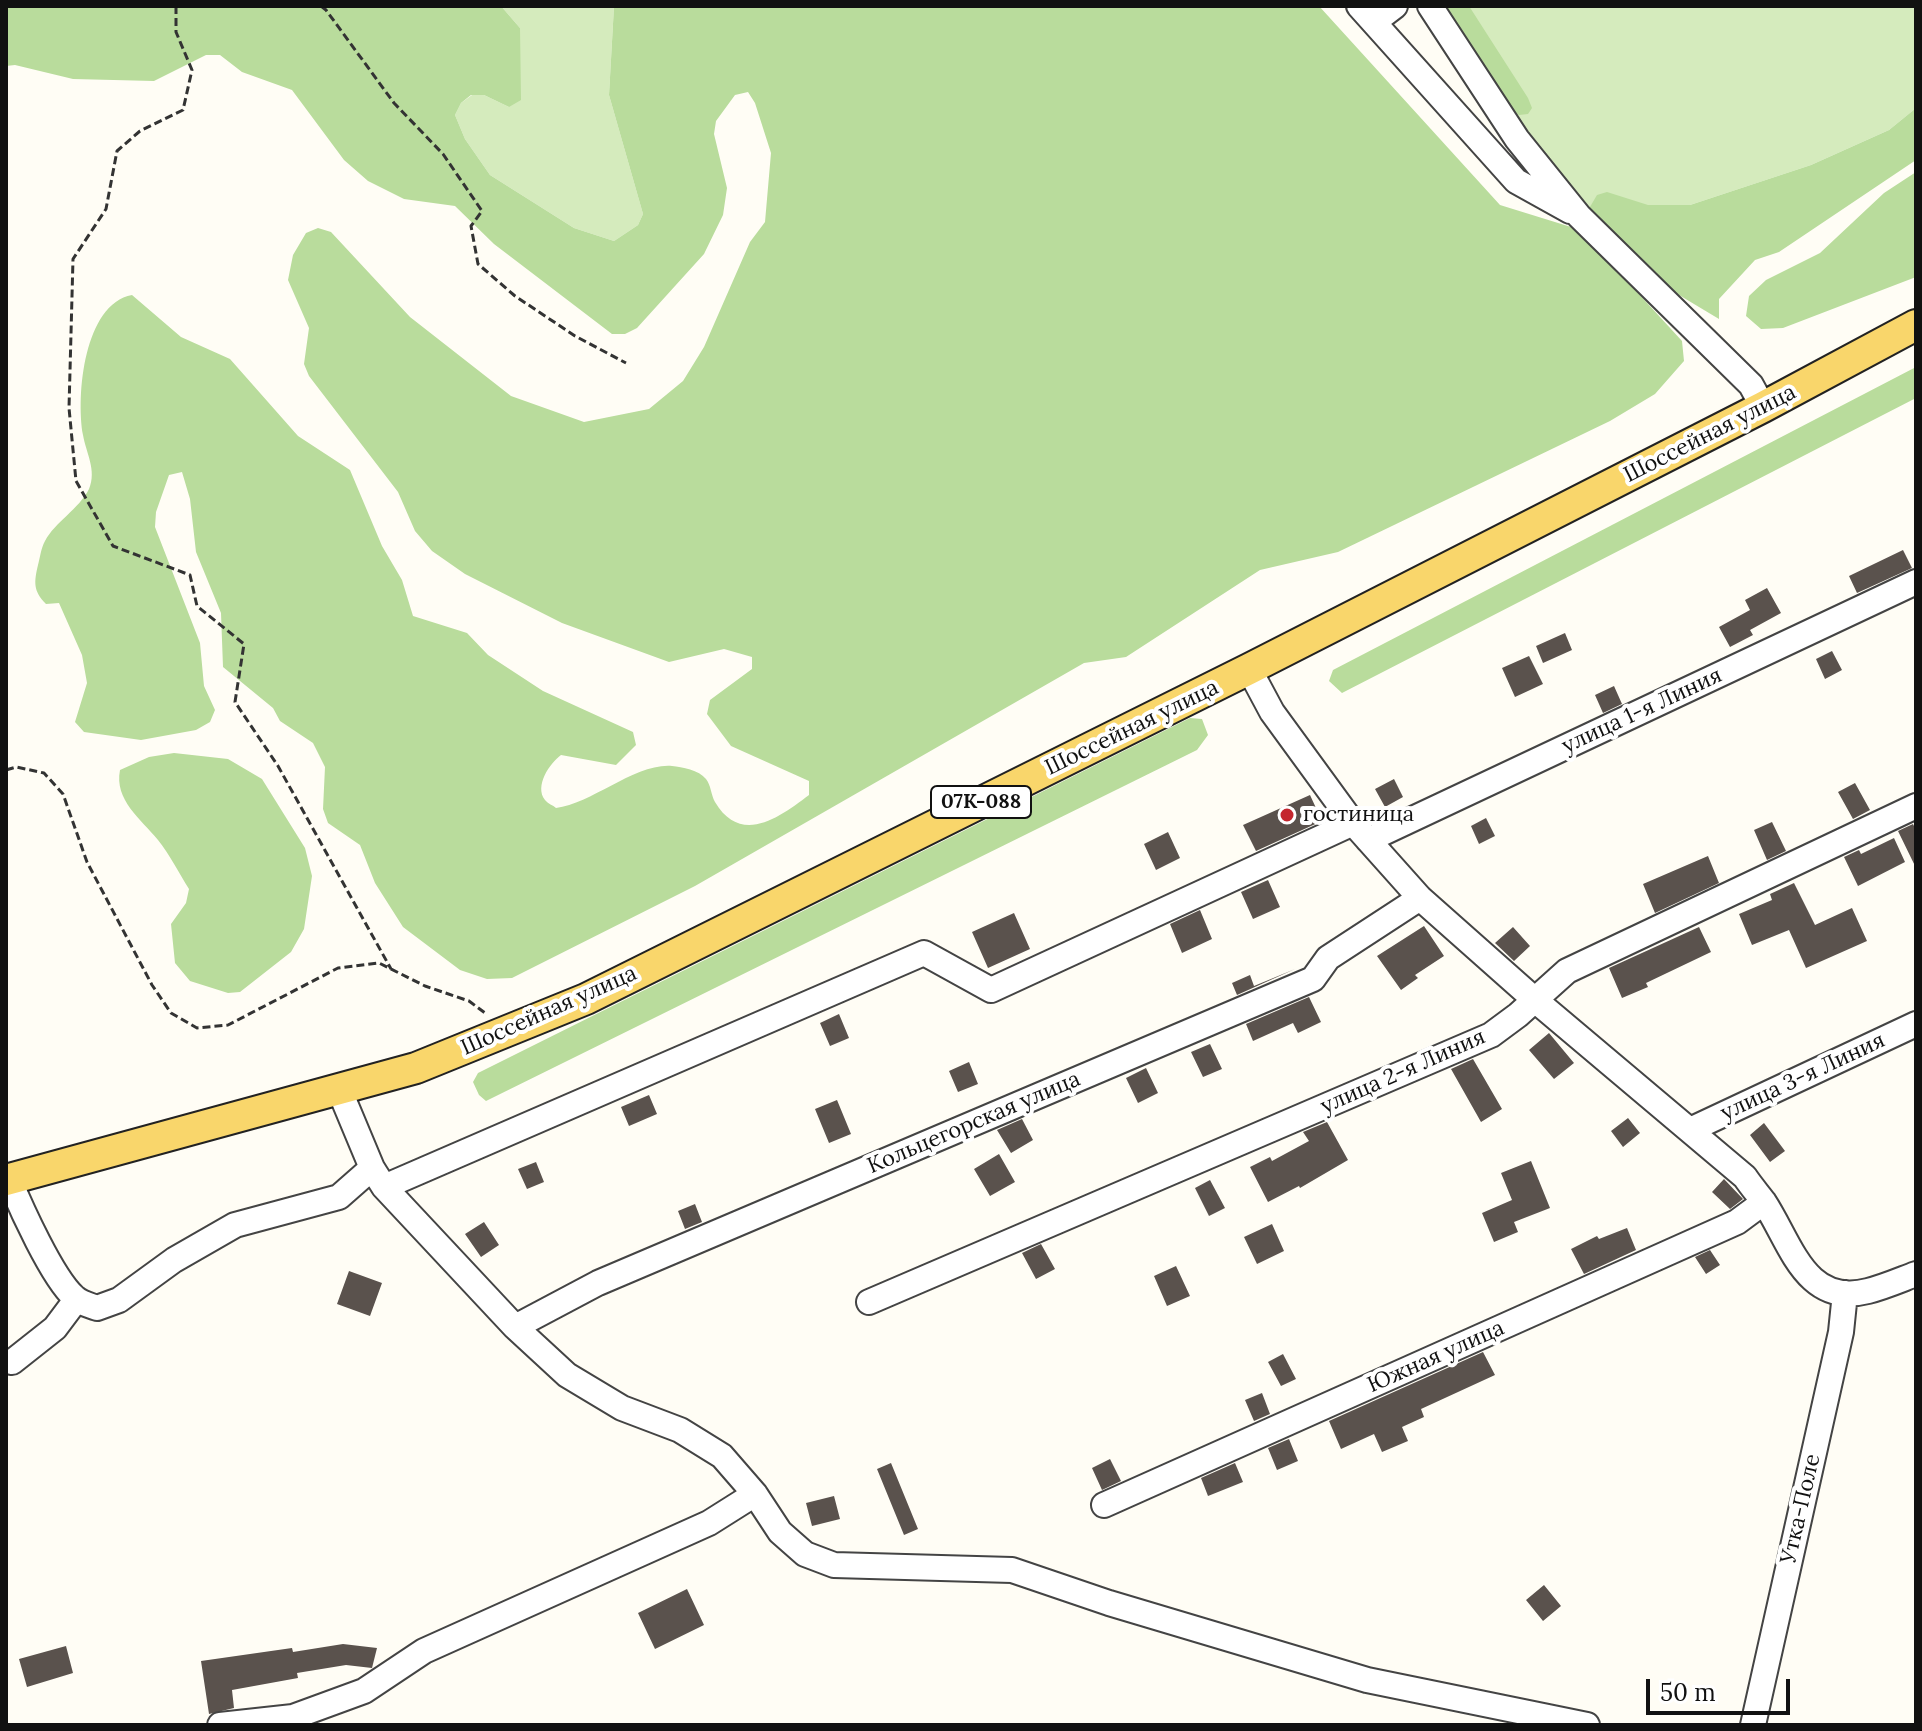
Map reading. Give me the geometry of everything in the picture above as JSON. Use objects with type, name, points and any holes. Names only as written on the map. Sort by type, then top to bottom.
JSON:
[{"type":"main road","name":"Шоссейная улица","points":[[8,1179],[416,1068],[586,999],[1249,669],[1763,407],[1916,325]]},
{"type":"street","points":[[1395,6],[1366,14],[1516,181],[1579,216]]},
{"type":"street","points":[[1430,6],[1517,139],[1579,216],[1751,385],[1763,407]]},
{"type":"street","name":"улица 1-я Линия","points":[[1360,832],[1916,582]]},
{"type":"street","points":[[1249,669],[1272,712],[1360,832],[1420,898],[1535,1000],[1745,1177],[1764,1202],[1802,1269],[1825,1289],[1845,1293],[1867,1291],[1916,1274]]},
{"type":"street","name":"улица 2-я Линия","points":[[869,1302],[1491,1035],[1567,971],[1916,806]]},
{"type":"street","points":[[8,1179],[62,1283],[76,1300],[97,1308],[119,1300],[174,1260],[235,1225],[339,1197],[378,1177],[924,953],[991,990],[1360,832]]},
{"type":"street","name":"Кольцегорская улица","points":[[515,1327],[598,1283],[1313,979],[1328,958],[1420,898]]},
{"type":"street","name":"улица 3-я Линия","points":[[1690,1130],[1916,1024]]},
{"type":"street","points":[[339,1089],[378,1177],[515,1327],[567,1375],[622,1408],[680,1430],[722,1456],[755,1494],[780,1532],[805,1554],[834,1565],[1012,1570],[1109,1603],[1367,1680],[1587,1725]]},
{"type":"street","name":"Южная улица","points":[[1104,1505],[1737,1222],[1764,1202]]},
{"type":"street","name":"Утка-Поле","points":[[1753,1725],[1841,1332],[1845,1293]]},
{"type":"street","points":[[12,1362],[55,1328],[76,1300]]},
{"type":"street","points":[[220,1725],[293,1717],[364,1691],[424,1651],[709,1523],[755,1494]]},
{"type":"path","points":[[176,6],[176,32],[192,70],[183,110],[140,131],[117,151],[106,209],[73,259],[69,408],[76,481],[113,546],[190,575],[197,606],[244,644],[235,702],[278,766],[391,969]]},
{"type":"path","points":[[321,6],[394,103],[443,154],[482,211],[471,226],[478,264],[515,296],[575,336],[626,363]]},
{"type":"path","points":[[6,770],[16,767],[44,773],[63,794],[87,862],[152,985],[171,1013],[197,1028],[228,1025],[338,968],[379,963],[425,986],[469,1001],[491,1016],[501,1035]]},
{"type":"green space","points":[[6,6],[501,6],[520,28],[521,100],[509,107],[484,95],[471,95],[461,103],[455,115],[465,139],[490,175],[574,228],[614,241],[638,225],[643,214],[609,95],[614,6],[1319,6],[1500,205],[1571,227],[1626,280],[1682,341],[1684,361],[1655,394],[1610,421],[1338,552],[1260,570],[1126,657],[1084,663],[695,886],[512,978],[487,979],[460,970],[403,927],[375,883],[360,845],[328,823],[323,809],[325,767],[313,743],[280,721],[273,708],[223,667],[221,613],[196,552],[190,499],[182,472],[169,475],[156,512],[155,527],[200,643],[204,686],[215,710],[210,722],[196,730],[141,740],[84,732],[75,722],[87,683],[82,655],[59,603],[46,604],[39,595],[35,581],[45,541],[85,496],[91,482],[81,418],[87,353],[103,315],[116,302],[132,295],[181,337],[230,359],[298,436],[350,470],[382,546],[402,580],[413,616],[467,633],[488,655],[543,691],[633,732],[636,745],[616,765],[561,755],[552,763],[542,782],[542,794],[548,803],[556,808],[570,805],[643,771],[672,766],[703,776],[715,802],[725,815],[737,823],[761,823],[786,812],[809,795],[809,781],[731,746],[707,714],[710,700],[752,669],[752,657],[724,649],[669,662],[562,623],[465,574],[432,551],[415,531],[398,492],[309,376],[304,364],[309,328],[288,280],[293,255],[306,233],[318,228],[331,232],[410,317],[511,396],[584,422],[649,409],[683,381],[704,347],[750,242],[765,222],[771,153],[755,103],[748,92],[735,95],[716,121],[714,134],[727,188],[723,215],[704,254],[637,328],[625,334],[612,334],[494,244],[455,206],[404,199],[368,181],[344,160],[292,90],[242,72],[220,55],[206,55],[154,81],[73,79],[15,65],[6,66]]},
{"type":"green space","points":[[501,6],[614,6],[609,95],[643,214],[638,225],[614,241],[574,228],[490,175],[465,139],[455,115],[461,103],[472,95],[484,95],[509,107],[520,28]]},
{"type":"green space","points":[[1443,6],[1916,6],[1916,108],[1889,130],[1811,165],[1690,205],[1648,205],[1587,212],[1514,116]]},
{"type":"green space","points":[[1443,6],[1469,6],[1528,98],[1532,108],[1528,114],[1519,115],[1509,109]]},
{"type":"green space","points":[[1916,108],[1916,160],[1779,252],[1755,260],[1719,299],[1719,319],[1669,289],[1587,212],[1597,195],[1607,192],[1648,205],[1690,205],[1811,165],[1889,130]]},
{"type":"green space","points":[[1916,172],[1916,277],[1783,328],[1761,329],[1746,316],[1749,296],[1766,280],[1820,253],[1884,193]]},
{"type":"green space","points":[[1916,367],[1916,398],[1342,693],[1329,681],[1333,670]]},
{"type":"green space","points":[[1190,718],[1202,719],[1208,735],[1197,750],[486,1101],[479,1095],[473,1082],[478,1073]]},
{"type":"green space","points":[[174,753],[228,759],[262,779],[305,848],[312,876],[304,929],[291,952],[240,992],[228,993],[190,981],[175,963],[171,924],[186,903],[189,889],[158,840],[130,808],[121,791],[120,770],[149,757]]},
{"type":"building","points":[[1903,550],[1912,568],[1857,593],[1849,576]]},
{"type":"building","points":[[1767,588],[1781,613],[1750,630],[1753,635],[1730,647],[1719,627],[1750,610],[1745,600]]},
{"type":"building","points":[[1565,633],[1572,650],[1543,663],[1536,646]]},
{"type":"building","points":[[1832,651],[1842,670],[1825,679],[1816,659]]},
{"type":"building","points":[[1529,656],[1543,684],[1515,697],[1502,668]]},
{"type":"building","points":[[1614,686],[1622,704],[1603,713],[1595,695]]},
{"type":"building","points":[[1394,779],[1403,797],[1385,807],[1375,789]]},
{"type":"building","points":[[1855,783],[1870,810],[1853,819],[1838,792]]},
{"type":"building","points":[[1310,795],[1322,821],[1256,851],[1243,825]]},
{"type":"building","points":[[1486,818],[1495,836],[1479,844],[1471,826]]},
{"type":"building","points":[[1772,822],[1786,851],[1767,860],[1754,830]]},
{"type":"building","points":[[1913,824],[1916,830],[1916,868],[1898,831]]},
{"type":"building","points":[[1168,832],[1180,858],[1156,870],[1144,844]]},
{"type":"building","points":[[1894,838],[1905,862],[1858,886],[1844,857],[1859,850],[1861,854]]},
{"type":"building","points":[[1708,856],[1719,883],[1655,913],[1643,884]]},
{"type":"building","points":[[1268,880],[1280,907],[1253,919],[1241,892]]},
{"type":"building","points":[[1794,883],[1815,925],[1852,908],[1867,941],[1806,968],[1789,930],[1752,945],[1739,914],[1772,900],[1770,894]]},
{"type":"building","points":[[1200,910],[1212,939],[1182,953],[1170,924]]},
{"type":"building","points":[[1014,913],[1030,949],[988,968],[972,932]]},
{"type":"building","points":[[1424,926],[1444,956],[1415,975],[1418,978],[1401,990],[1377,956]]},
{"type":"building","points":[[1513,927],[1530,946],[1514,961],[1495,943]]},
{"type":"building","points":[[1699,927],[1711,952],[1622,998],[1609,968]]},
{"type":"building","points":[[1295,969],[1237,995],[1232,983],[1250,975],[1254,986]]},
{"type":"building","points":[[1309,997],[1321,1022],[1298,1033],[1293,1023],[1253,1041],[1246,1024]]},
{"type":"building","points":[[839,1014],[849,1038],[830,1046],[820,1023]]},
{"type":"building","points":[[1549,1033],[1574,1063],[1554,1079],[1529,1050]]},
{"type":"building","points":[[1210,1044],[1222,1069],[1203,1077],[1191,1052]]},
{"type":"building","points":[[1473,1059],[1502,1109],[1481,1122],[1451,1069]]},
{"type":"building","points":[[969,1062],[978,1084],[958,1092],[949,1071]]},
{"type":"building","points":[[1146,1068],[1158,1093],[1138,1103],[1126,1078]]},
{"type":"building","points":[[649,1095],[657,1114],[629,1126],[621,1107]]},
{"type":"building","points":[[837,1100],[851,1134],[829,1143],[815,1109]]},
{"type":"building","points":[[1628,1118],[1640,1133],[1623,1147],[1611,1131]]},
{"type":"building","points":[[1022,1119],[1033,1140],[1011,1153],[997,1130]]},
{"type":"building","points":[[1327,1122],[1348,1160],[1300,1188],[1268,1202],[1250,1167],[1270,1157],[1272,1161],[1309,1141],[1303,1132]]},
{"type":"building","points":[[1764,1123],[1785,1151],[1770,1162],[1750,1135]]},
{"type":"building","points":[[999,1154],[1015,1182],[990,1196],[974,1169]]},
{"type":"building","points":[[1531,1161],[1550,1208],[1514,1222],[1518,1232],[1494,1242],[1482,1213],[1512,1200],[1501,1173]]},
{"type":"building","points":[[536,1162],[544,1182],[527,1189],[518,1169]]},
{"type":"building","points":[[1724,1179],[1743,1199],[1730,1209],[1712,1192]]},
{"type":"building","points":[[1210,1180],[1225,1208],[1209,1216],[1195,1188]]},
{"type":"building","points":[[695,1204],[702,1222],[685,1229],[678,1211]]},
{"type":"building","points":[[484,1222],[499,1245],[481,1257],[465,1234]]},
{"type":"building","points":[[1272,1224],[1284,1251],[1257,1264],[1244,1237]]},
{"type":"building","points":[[1627,1228],[1636,1250],[1584,1274],[1571,1249],[1597,1236],[1599,1239]]},
{"type":"building","points":[[1041,1244],[1055,1269],[1036,1279],[1022,1253]]},
{"type":"building","points":[[1710,1250],[1720,1265],[1706,1274],[1695,1257]]},
{"type":"building","points":[[1176,1266],[1190,1296],[1167,1306],[1154,1276]]},
{"type":"building","points":[[349,1271],[382,1283],[370,1316],[337,1304]]},
{"type":"building","points":[[1483,1352],[1495,1375],[1421,1409],[1424,1417],[1402,1427],[1408,1441],[1382,1452],[1374,1434],[1341,1449],[1329,1421]]},
{"type":"building","points":[[1283,1354],[1296,1379],[1281,1386],[1268,1362]]},
{"type":"building","points":[[1262,1393],[1270,1414],[1254,1421],[1245,1400]]},
{"type":"building","points":[[1289,1439],[1298,1461],[1277,1470],[1268,1448]]},
{"type":"building","points":[[1110,1459],[1121,1481],[1102,1490],[1092,1468]]},
{"type":"building","points":[[891,1463],[918,1529],[904,1535],[877,1469]]},
{"type":"building","points":[[1235,1463],[1243,1482],[1208,1496],[1201,1478]]},
{"type":"building","points":[[834,1496],[840,1519],[812,1526],[806,1503]]},
{"type":"building","points":[[1544,1585],[1561,1606],[1543,1621],[1526,1600]]},
{"type":"building","points":[[687,1589],[704,1625],[655,1649],[638,1613]]},
{"type":"building","points":[[343,1644],[377,1648],[372,1668],[346,1665],[297,1673],[298,1678],[232,1690],[234,1708],[209,1714],[201,1661]]},
{"type":"building","points":[[66,1646],[73,1673],[27,1687],[19,1659]]},
{"type":"place","name":"гостиница","points":[[1287,815]]}]
